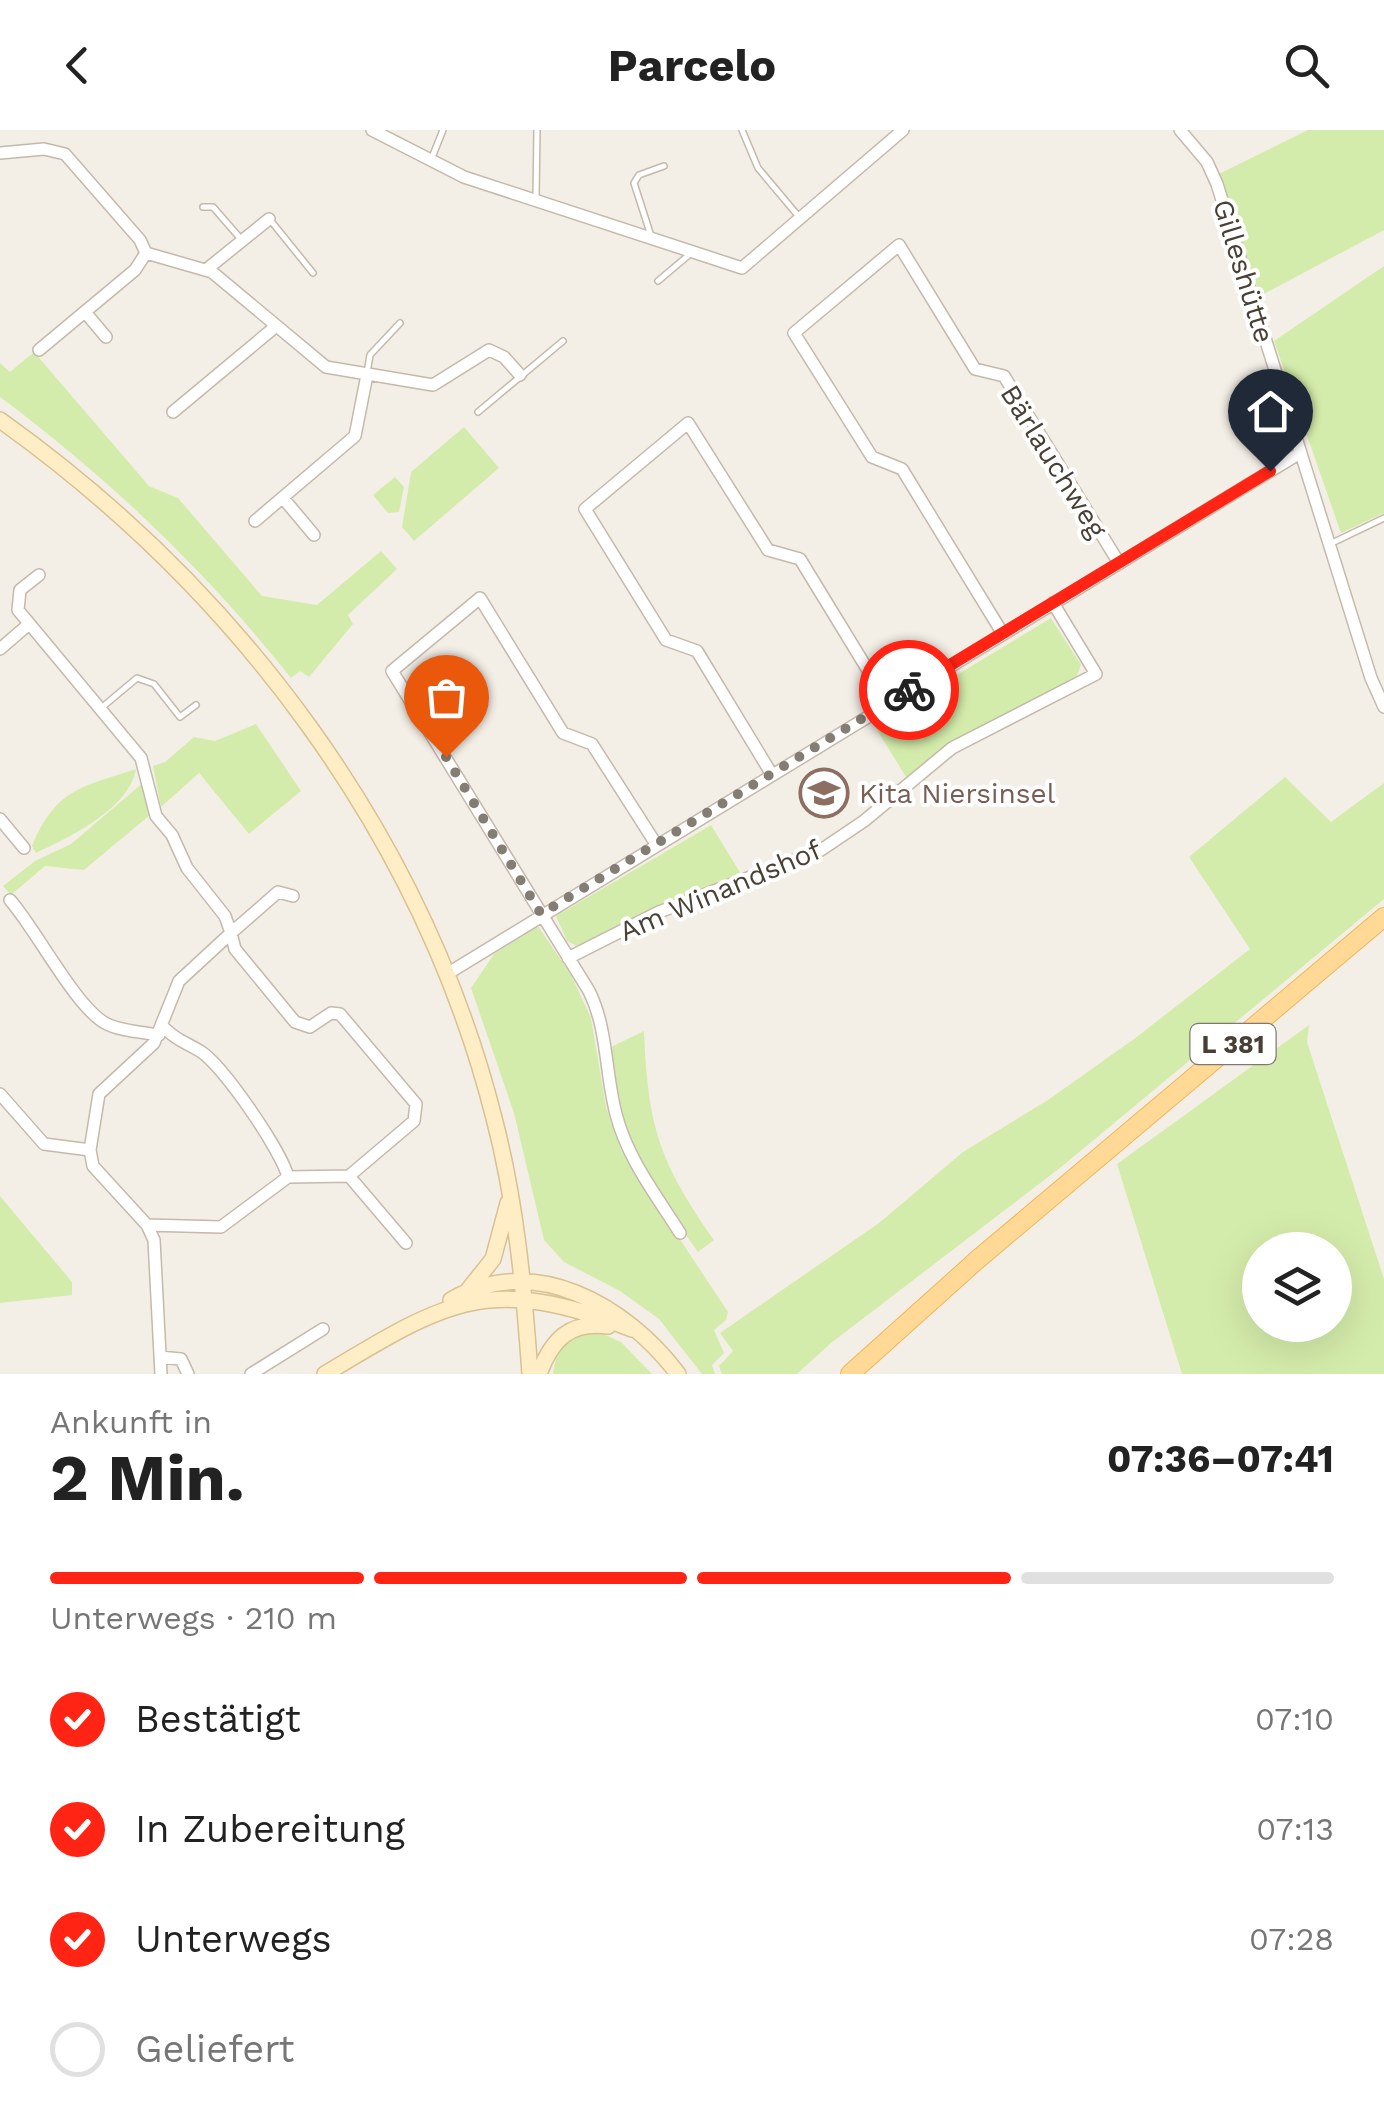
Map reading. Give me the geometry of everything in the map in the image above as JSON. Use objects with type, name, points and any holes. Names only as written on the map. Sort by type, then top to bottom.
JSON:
[{"type":"main road","points":[[0,420],[140,530],[262,664],[368,816],[447,974],[488,1095],[510,1194],[530,1374]]},
{"type":"main road","name":"L 381","points":[[850,1374],[977,1260],[1384,917]]},
{"type":"main road","points":[[469,1290],[493,1259],[510,1194]]},
{"type":"main road","points":[[326,1374],[469,1290],[522,1279],[580,1294],[632,1329],[678,1374]]},
{"type":"main road","points":[[422,1316],[472,1300],[524,1298],[582,1310],[632,1329]]},
{"type":"main road","points":[[539,1374],[550,1349],[572,1329],[590,1324],[632,1329]]},
{"type":"street","points":[[372,130],[394,135],[430,162],[742,268],[903,130]]},
{"type":"street","name":"Gilleshütte","points":[[1180,130],[1213,173],[1384,707]]},
{"type":"street","points":[[0,153],[44,149],[65,154],[140,240],[146,254]]},
{"type":"street","points":[[207,269],[269,219]]},
{"type":"street","name":"Bärlauchweg","points":[[1003,634],[902,469],[872,457],[794,333],[900,245],[975,369],[1004,376],[1119,563]]},
{"type":"street","points":[[146,254],[207,269],[322,365],[433,385],[489,350],[504,356],[520,375]]},
{"type":"street","points":[[39,350],[135,270],[146,254]]},
{"type":"street","points":[[85,312],[106,337]]},
{"type":"street","points":[[173,412],[275,327]]},
{"type":"street","points":[[255,522],[355,436],[367,375]]},
{"type":"street","points":[[771,774],[696,651],[666,640],[584,508],[688,424],[768,550],[800,559],[888,703]]},
{"type":"street","points":[[447,974],[1300,453]]},
{"type":"street","points":[[283,498],[314,535]]},
{"type":"street","points":[[40,575],[20,590],[18,610],[139,756],[147,772],[156,816],[172,835],[187,868],[225,916],[236,949],[297,1024],[310,1026],[331,1013],[340,1014],[415,1102],[418,1112],[414,1121],[349,1176],[288,1177],[224,1226],[147,1225]]},
{"type":"street","points":[[656,844],[592,744],[564,732],[480,598],[392,670],[568,958],[601,1020],[611,1092],[626,1141],[680,1232]]},
{"type":"street","name":"Am Winandshof","points":[[568,958],[659,912],[821,850],[952,748],[1096,674],[1053,603]]},
{"type":"street","points":[[0,649],[29,624]]},
{"type":"street","points":[[0,819],[24,848]]},
{"type":"street","points":[[161,1374],[156,1246],[147,1225],[98,1175],[90,1150],[99,1094],[161,1030],[179,981],[278,892],[292,896]]},
{"type":"street","points":[[10,900],[32,926],[43,950],[102,1020],[161,1030],[184,1047],[202,1052],[260,1120],[288,1177]]},
{"type":"street","points":[[0,1094],[44,1144],[90,1150]]},
{"type":"street","points":[[349,1176],[406,1243]]},
{"type":"street","points":[[251,1374],[322,1330]]},
{"type":"street","points":[[160,1357],[181,1359],[188,1374]]},
{"type":"lane","points":[[430,162],[442,130]]},
{"type":"lane","points":[[536,201],[537,130]]},
{"type":"lane","points":[[742,130],[758,168],[800,218]]},
{"type":"lane","points":[[652,240],[634,182],[639,174],[664,166]]},
{"type":"lane","points":[[203,206],[213,207],[242,240]]},
{"type":"lane","points":[[269,219],[314,272]]},
{"type":"lane","points":[[658,282],[692,252]]},
{"type":"lane","points":[[367,375],[370,355],[400,323]]},
{"type":"lane","points":[[478,412],[563,341]]},
{"type":"lane","points":[[1330,544],[1384,518]]},
{"type":"lane","points":[[100,709],[137,678],[154,684],[180,717],[196,705]]},
{"type":"green space","points":[[1308,130],[1384,130],[1384,230],[1260,296],[1219,174]]},
{"type":"green space","points":[[1384,266],[1384,513],[1341,533],[1274,341]]},
{"type":"green space","points":[[34,352],[149,486],[178,498],[262,596],[317,605],[381,551],[397,569],[348,615],[353,624],[309,677],[300,671],[291,678],[155,528],[80,460],[0,397],[0,363],[10,372]]},
{"type":"green space","points":[[464,427],[499,468],[414,541],[402,527],[411,472]]},
{"type":"green space","points":[[395,477],[404,487],[399,512],[388,513],[373,495]]},
{"type":"green space","points":[[1051,618],[1081,665],[1075,680],[986,724],[906,777],[874,725]]},
{"type":"green space","points":[[256,724],[301,791],[249,834],[199,773],[161,807],[153,766],[165,762],[194,737],[215,741]]},
{"type":"green space","points":[[136,769],[122,797],[110,809],[81,830],[36,853],[32,846],[41,827],[61,801],[85,786]]},
{"type":"green space","points":[[1285,777],[1331,822],[1384,783],[1384,899],[1060,1168],[831,1343],[797,1374],[722,1374],[719,1366],[733,1351],[720,1333],[879,1223],[963,1152],[1048,1100],[1134,1039],[1250,949],[1189,857]]},
{"type":"green space","points":[[144,782],[150,815],[84,870],[45,866],[11,895],[3,886],[35,861],[71,844]]},
{"type":"green space","points":[[711,825],[741,874],[577,946],[567,941],[556,916]]},
{"type":"green space","points":[[538,926],[571,975],[591,1018],[606,1107],[621,1150],[728,1312],[726,1320],[714,1330],[724,1353],[712,1365],[715,1374],[702,1374],[659,1319],[620,1291],[564,1262],[544,1240],[514,1113],[471,988],[494,954]]},
{"type":"green space","points":[[1309,1025],[1307,1042],[1384,1279],[1384,1374],[1182,1374],[1117,1164]]},
{"type":"green space","points":[[644,1031],[649,1093],[660,1142],[680,1188],[714,1240],[698,1252],[663,1203],[623,1129],[607,1049]]},
{"type":"green space","points":[[0,1196],[72,1282],[72,1295],[0,1303]]},
{"type":"green space","points":[[601,1333],[621,1342],[652,1374],[553,1374],[562,1348],[574,1339]]},
{"type":"way so far","points":[[446,757],[541,914],[909,690]]},
{"type":"place","name":"Kita Niersinsel","points":[[824,793]]},
{"type":"route","points":[[909,690],[1270,471]]}]
